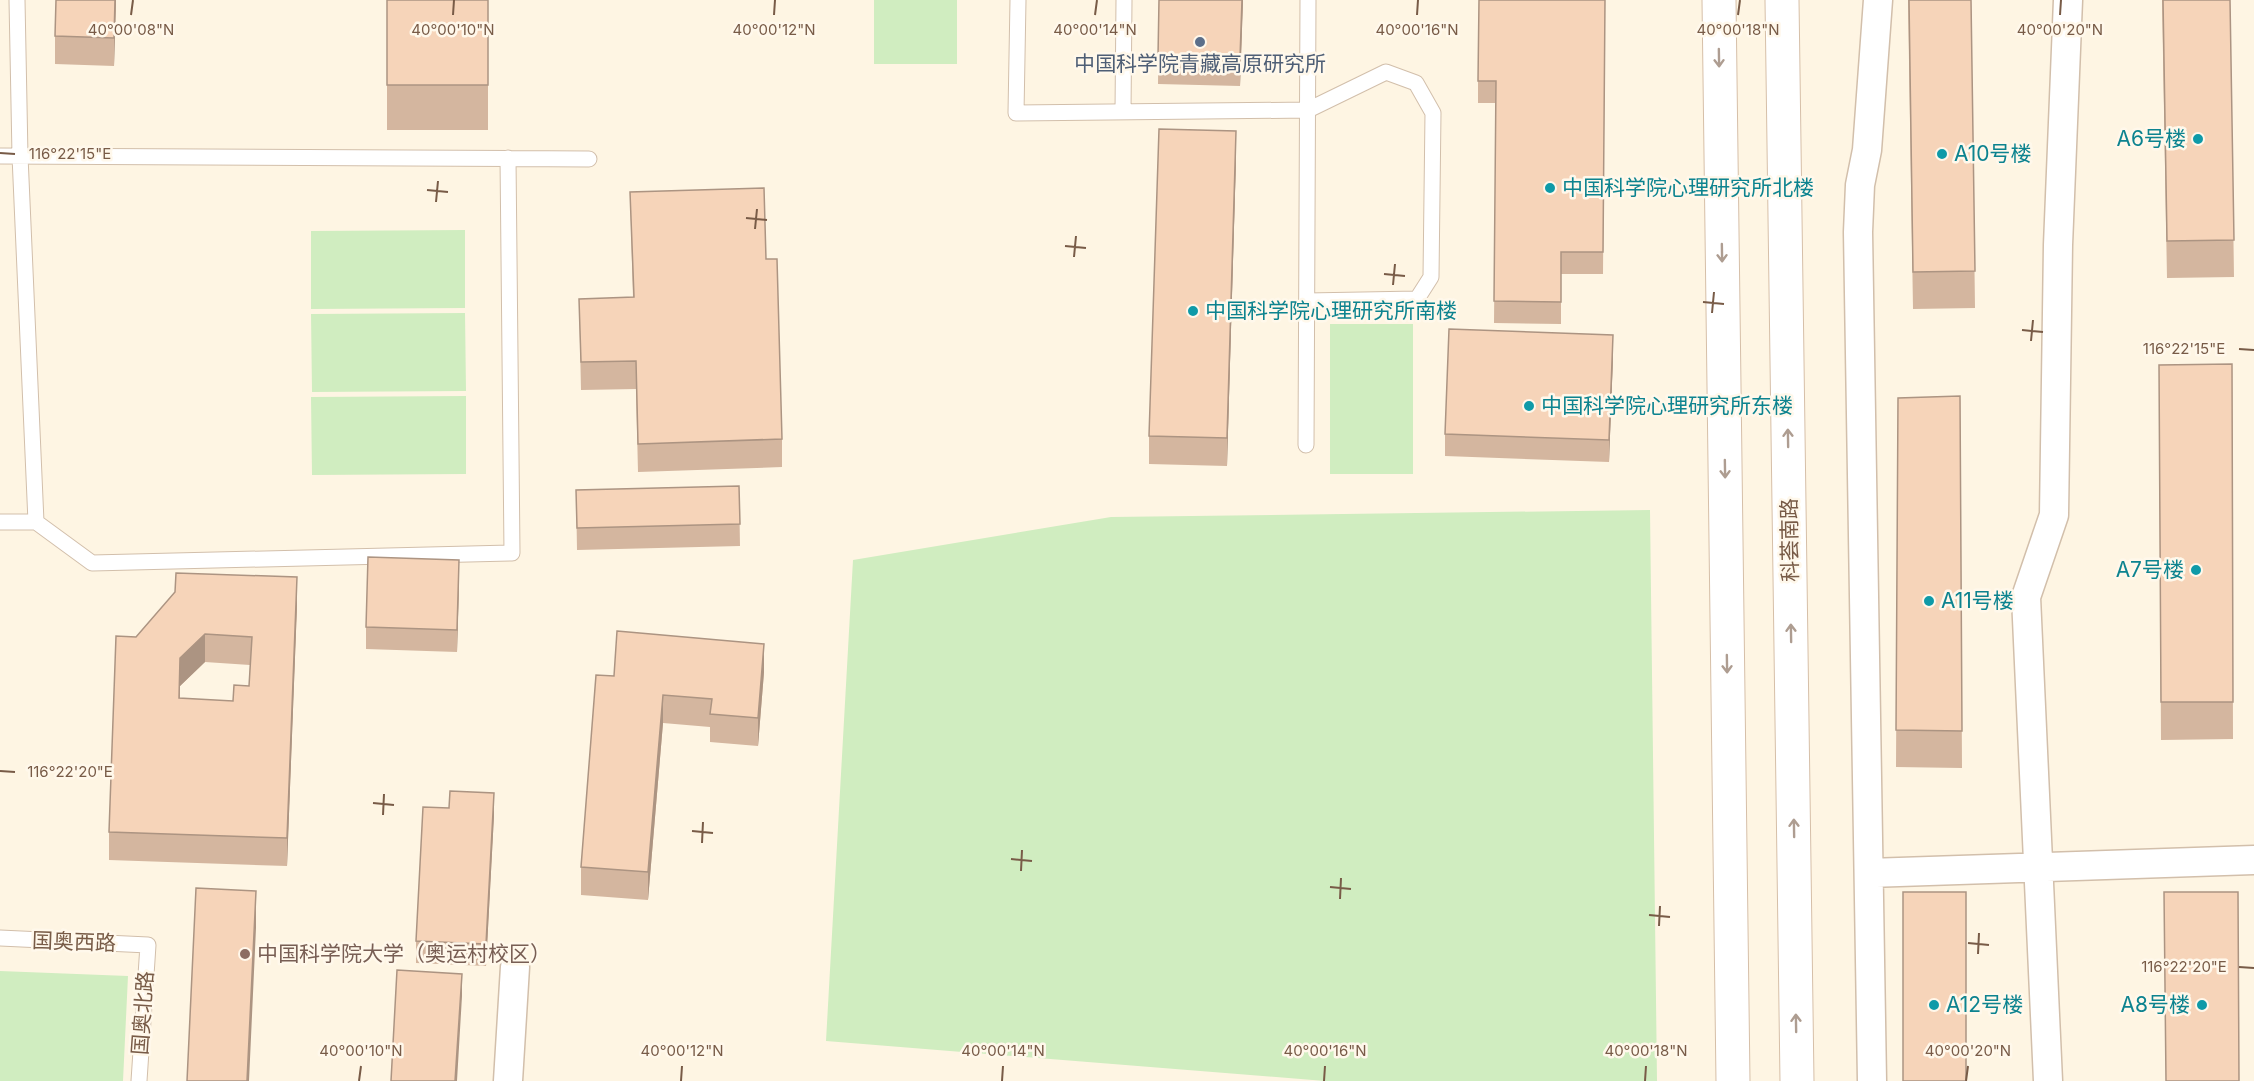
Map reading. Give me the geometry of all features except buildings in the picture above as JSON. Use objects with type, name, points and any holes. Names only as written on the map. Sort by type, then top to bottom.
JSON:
[{"type":"street","points":[[1719,0],[1732,1081]]},
{"type":"street","name":"科荟南路","points":[[1782,0],[1797,1081]]},
{"type":"street","points":[[1872,1081],[1857,232],[1860,185],[1867,150],[1878,0]]},
{"type":"street","points":[[2048,1081],[2026,597],[2054,515],[2058,245],[2068,0]]},
{"type":"street","points":[[1869,873],[2254,860]]},
{"type":"street","points":[[508,1081],[515,967]]},
{"type":"lane","points":[[17,0],[20,156],[36,522]]},
{"type":"lane","points":[[1018,0],[1016,113],[1308,110],[1386,72],[1416,83],[1433,112],[1431,277],[1417,299],[1306,301]]},
{"type":"lane","points":[[1123,112],[1124,0]]},
{"type":"lane","points":[[1306,445],[1308,0]]},
{"type":"lane","points":[[0,156],[589,159]]},
{"type":"lane","points":[[0,522],[36,522],[92,563],[512,554],[508,159]]},
{"type":"lane","name":"国奥西路","points":[[0,938],[147,945]]},
{"type":"lane","name":"国奥北路","points":[[139,1081],[147,945]]},
{"type":"green space","points":[[874,0],[957,0],[957,64],[874,64]]},
{"type":"green space","points":[[465,230],[465,308],[311,309],[311,231]]},
{"type":"green space","points":[[465,313],[466,391],[312,392],[311,314]]},
{"type":"green space","points":[[1330,324],[1413,324],[1413,474],[1330,474]]},
{"type":"green space","points":[[466,396],[466,474],[312,475],[311,397]]},
{"type":"green space","points":[[1650,510],[1657,1081],[1325,1081],[826,1041],[853,560],[1111,517]]},
{"type":"green space","points":[[0,971],[128,976],[123,1081],[0,1081]]},
{"type":"place","name":"中国科学院青藏高原研究所","points":[[1200,42]]},
{"type":"place","name":"A6号楼","points":[[2198,139]]},
{"type":"place","name":"A10号楼","points":[[1942,154]]},
{"type":"place","name":"中国科学院心理研究所北楼","points":[[1550,188]]},
{"type":"place","name":"中国科学院心理研究所南楼","points":[[1193,311]]},
{"type":"place","name":"中国科学院心理研究所东楼","points":[[1529,406]]},
{"type":"place","name":"A7号楼","points":[[2196,570]]},
{"type":"place","name":"A11号楼","points":[[1929,601]]},
{"type":"place","name":"中国科学院大学（奥运村校区）","points":[[245,954]]},
{"type":"place","name":"A12号楼","points":[[1934,1005]]},
{"type":"place","name":"A8号楼","points":[[2202,1005]]}]
